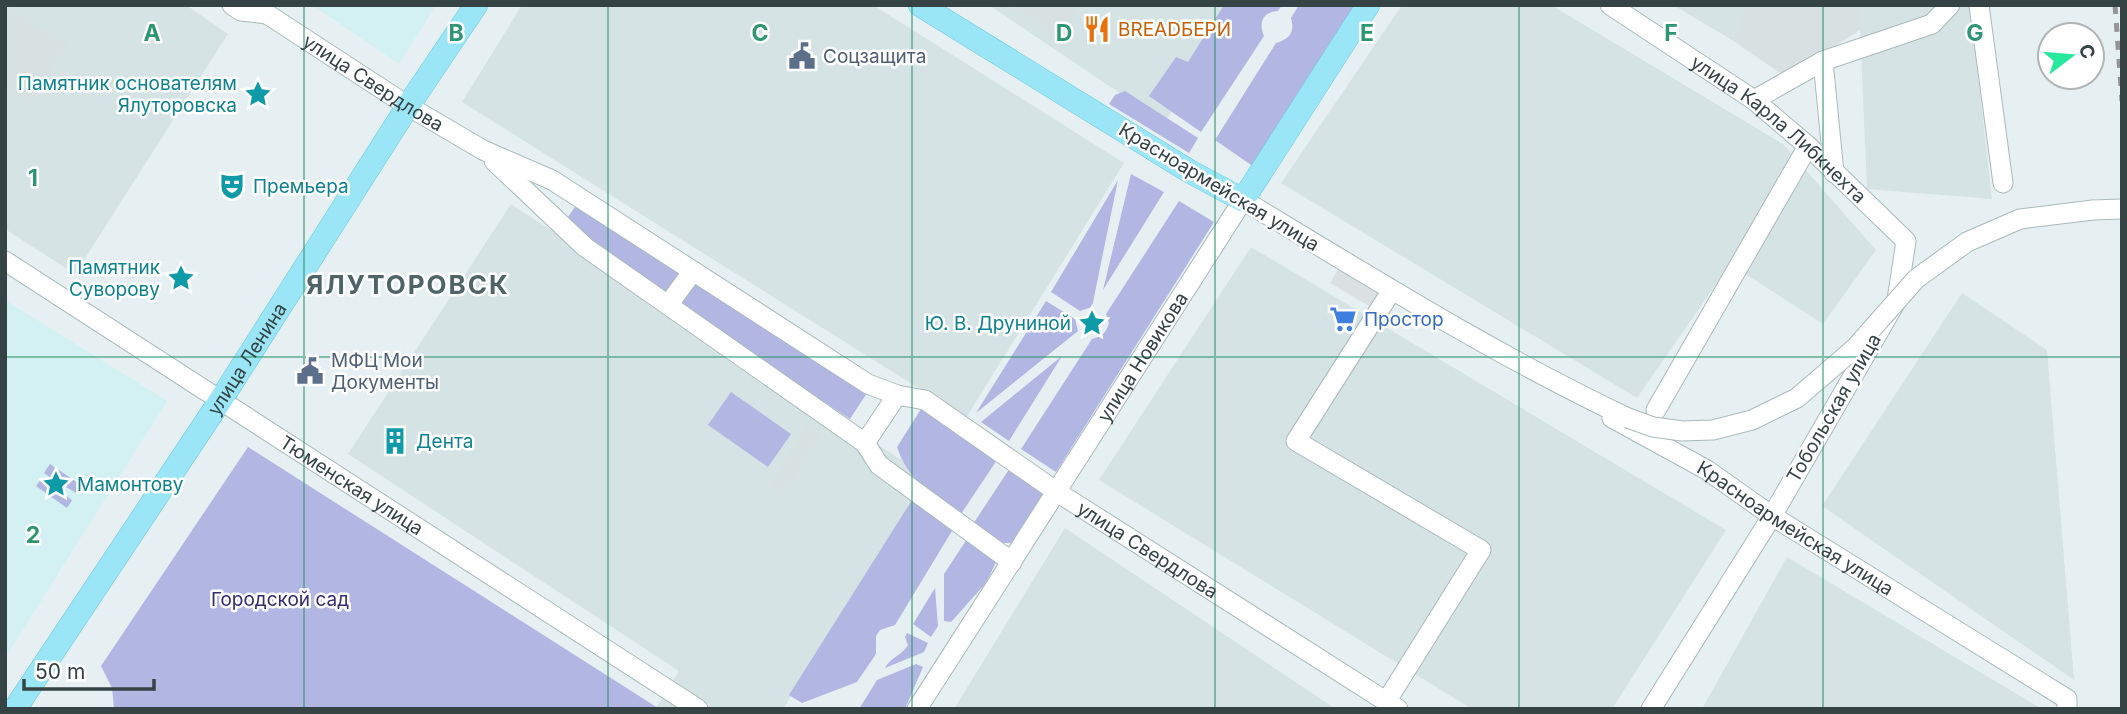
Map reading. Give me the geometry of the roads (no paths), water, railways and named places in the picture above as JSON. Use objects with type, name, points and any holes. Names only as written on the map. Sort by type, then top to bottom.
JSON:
[{"type":"main road","name":"улица Ленина","points":[[15,709],[220,401],[408,106],[476,5]]},
{"type":"main road","name":"Красноармейская улица","points":[[920,5],[1189,170],[1243,200]]},
{"type":"main road","name":"улица Новикова","points":[[1243,200],[1368,5]]},
{"type":"street","name":"улица Свердлова","points":[[232,5],[240,11],[264,10],[408,106],[483,150],[552,180],[867,384],[897,395],[925,400],[1057,492],[1392,705]]},
{"type":"street","name":"улица Карла Либкнехта","points":[[1610,5],[1754,100],[1808,146],[1906,241]]},
{"type":"street","points":[[1754,100],[1823,61],[1932,24],[1950,5]]},
{"type":"street","points":[[1979,5],[2003,183]]},
{"type":"street","points":[[1823,61],[1834,173]]},
{"type":"street","points":[[1656,410],[1808,146]]},
{"type":"street","name":"улица Свердлова","points":[[483,150],[585,247],[865,443],[879,465],[1012,562]]},
{"type":"street","name":"Красноармейская улица","points":[[1243,200],[1392,290],[1565,388],[1628,418],[1653,427],[1682,431],[1713,430],[1752,420],[1797,398],[1855,348],[1916,279],[1967,242],[2020,219],[2122,209]]},
{"type":"street","name":"улица Новикова","points":[[917,709],[1243,200]]},
{"type":"street","name":"Тобольская улица","points":[[1651,709],[1772,516],[1897,300],[1906,241]]},
{"type":"street","name":"Тюменская улица","points":[[5,261],[698,709]]},
{"type":"street","points":[[668,305],[693,271]]},
{"type":"street","points":[[1392,290],[1296,441],[1481,550],[1392,705]]},
{"type":"street","name":"Красноармейская улица","points":[[1521,363],[1537,378],[1707,470],[1772,516],[2067,704]]},
{"type":"street","points":[[865,443],[897,395]]},
{"type":"railway","points":[[2115,5],[2122,101]]},
{"type":"place","name":"BREADБЕРИ","points":[[1097,29]]},
{"type":"place","name":"Соцзащита","points":[[802,56]]},
{"type":"place","name":"Памятник основателям Ялуторовска","points":[[258,94]]},
{"type":"place","name":"Премьера","points":[[232,186]]},
{"type":"place","name":"Памятник Суворову","points":[[181,278]]},
{"type":"place","name":"Простор","points":[[1343,319]]},
{"type":"place","name":"Ю. В. Друниной","points":[[1092,323]]},
{"type":"place","name":"МФЦ Мои Документы","points":[[310,371]]},
{"type":"place","name":"Дента","points":[[395,441]]},
{"type":"place","name":"Мамонтову","points":[[56,484]]},
{"type":"district","name":"ЯЛУТОРОВСК","points":[[408,284]]},
{"type":"park label","name":"Городской сад","points":[[280,599]]}]
